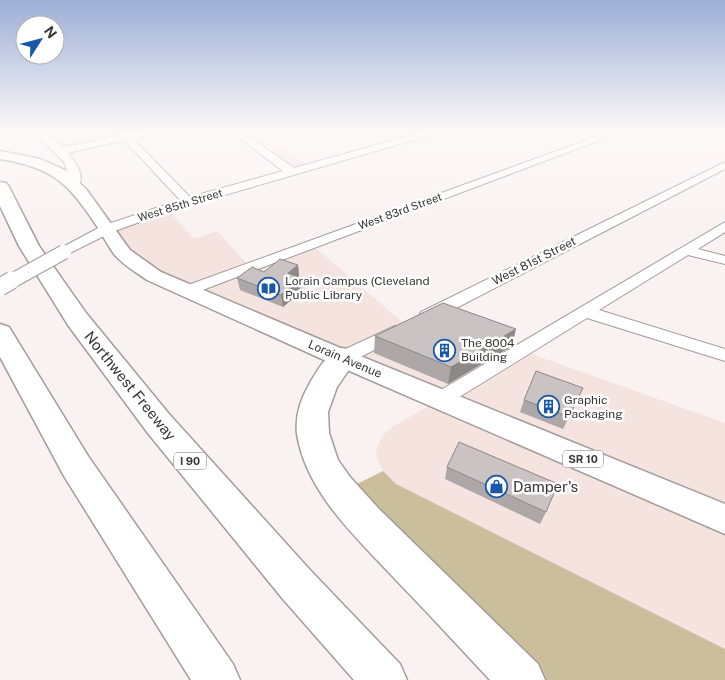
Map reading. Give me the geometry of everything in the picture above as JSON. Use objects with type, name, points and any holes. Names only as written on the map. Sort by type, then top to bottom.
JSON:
[{"type":"highway","name":"Northwest Freeway","points":[[0,186],[29,246],[82,327],[164,430],[296,584],[384,680]]},
{"type":"highway","points":[[0,333],[76,466],[217,680]]},
{"type":"highway","points":[[343,358],[326,379],[318,394],[313,415],[313,433],[320,457],[341,492],[368,523],[522,680]]},
{"type":"main road","name":"Lorain Avenue","points":[[43,165],[50,167],[75,184],[120,250],[134,263],[154,276],[725,519]]},
{"type":"street","points":[[70,165],[75,172],[75,184]]},
{"type":"street","points":[[152,165],[188,202]]},
{"type":"street","points":[[282,165],[292,172]]},
{"type":"street","name":"West 85th Street","points":[[0,287],[107,229],[188,202],[315,165]]},
{"type":"street","name":"West 83rd Street","points":[[186,291],[525,165]]},
{"type":"street","name":"West 81st Street","points":[[343,358],[724,165]]},
{"type":"street","points":[[442,399],[725,226]]},
{"type":"street","points":[[686,250],[725,260]]},
{"type":"street","points":[[586,312],[725,354]]},
{"type":"shaded area","points":[[282,165],[311,166],[292,172]]},
{"type":"shaded area","points":[[166,208],[194,239],[217,231],[250,267],[311,244],[407,326],[429,315],[526,349],[523,351],[725,423],[725,649],[396,484],[383,471],[378,461],[376,450],[380,441],[385,433],[394,426],[441,399],[154,276],[107,229]]},
{"type":"shaded area","points":[[383,471],[396,484],[725,649],[725,680],[522,680],[341,492]]},
{"type":"building","points":[[280,259],[298,265],[288,273],[300,278],[281,295],[237,278],[252,267],[264,272]]},
{"type":"building","points":[[443,303],[516,329],[451,367],[375,336]]},
{"type":"building","points":[[536,371],[583,388],[569,417],[524,400]]},
{"type":"building","points":[[459,442],[558,484],[546,512],[447,467]]},
{"type":"place","name":"Lorain Campus (Cleveland Public Library","points":[[269,288]]},
{"type":"place","name":"The 8004 Building","points":[[445,350]]},
{"type":"place","name":"Graphic Packaging","points":[[548,407]]},
{"type":"place","name":"Damper's","points":[[497,487]]}]
